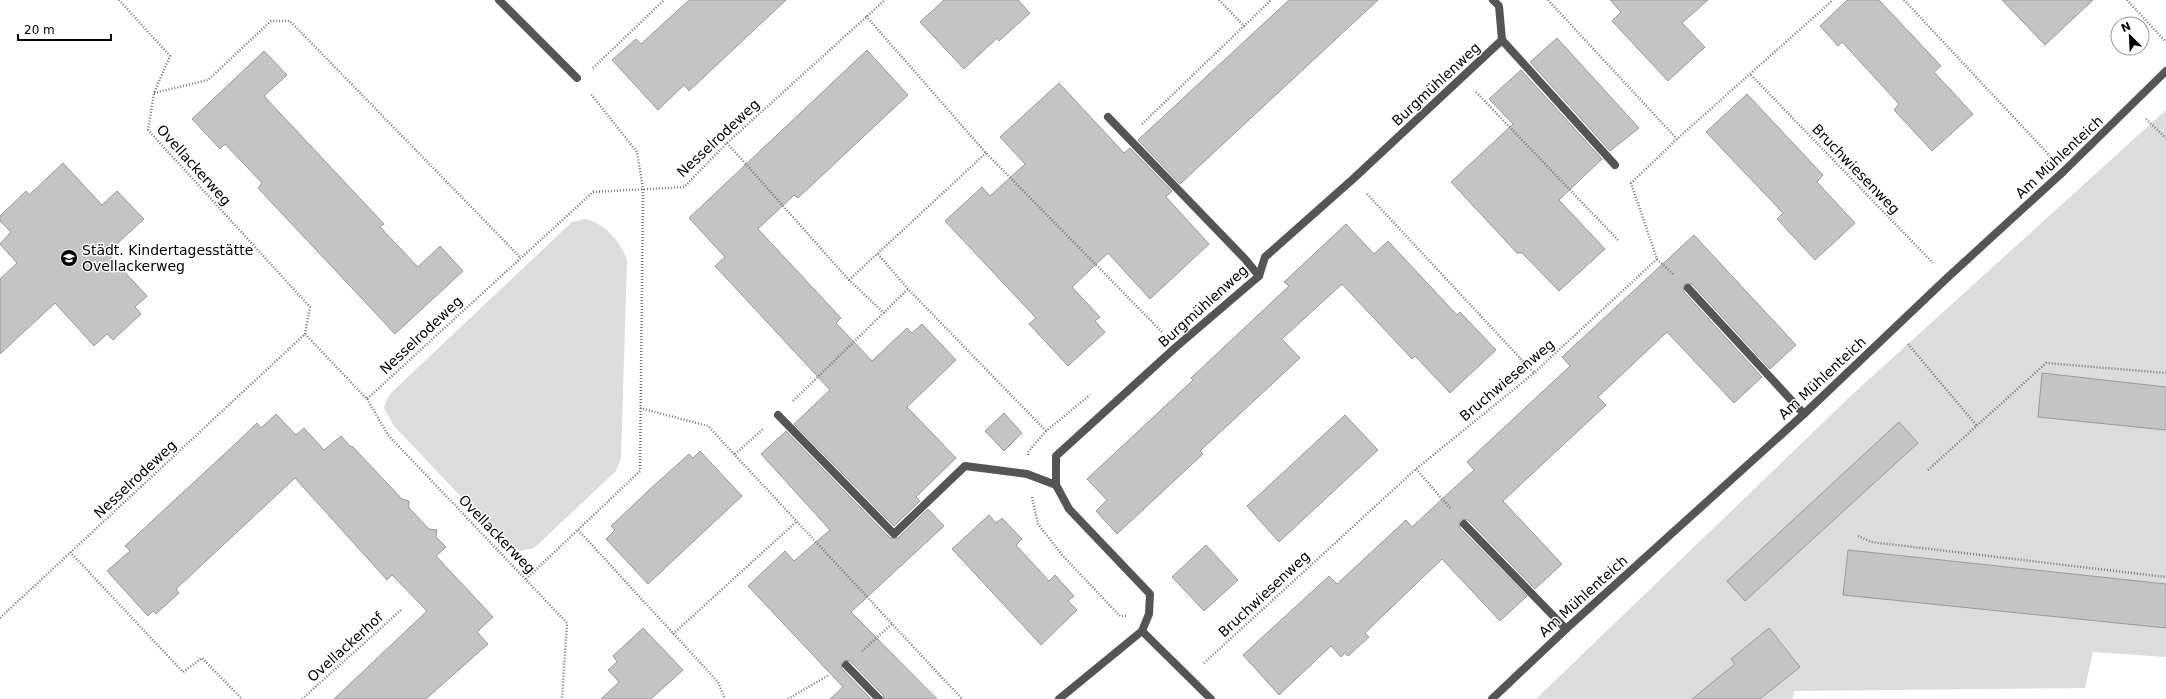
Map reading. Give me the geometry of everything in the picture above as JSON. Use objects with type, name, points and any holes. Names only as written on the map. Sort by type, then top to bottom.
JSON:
[{"type":"street","points":[[499,0],[579,79]]},
{"type":"street","points":[[1493,0],[1499,6],[1502,40],[1615,165]]},
{"type":"street","name":"Burgmühlenweg","points":[[1059,699],[1142,631],[1149,614],[1150,594],[1069,509],[1056,485],[1056,456],[1259,276],[1265,257],[1353,179],[1502,40]]},
{"type":"street","name":"Am Mühlenteich","points":[[1492,699],[1566,629],[1804,414],[1947,278],[2064,171],[2166,71]]},
{"type":"street","points":[[1108,117],[1259,276]]},
{"type":"street","points":[[1688,288],[1804,414]]},
{"type":"street","points":[[778,415],[894,534],[965,466],[1027,474],[1056,485]]},
{"type":"street","points":[[1464,524],[1566,629]]},
{"type":"street","points":[[1142,631],[1211,699]]},
{"type":"street","points":[[846,665],[879,699]]},
{"type":"path","name":"Ovellackerweg","points":[[119,0],[170,56],[154,93],[148,130],[310,307],[305,334]]},
{"type":"path","points":[[526,579],[640,471],[643,189],[637,152],[579,79],[664,0]]},
{"type":"path","name":"Nesselrodeweg","points":[[367,399],[520,257],[593,192],[684,187],[727,143],[866,16],[886,0]]},
{"type":"path","points":[[1219,0],[1244,26]]},
{"type":"path","points":[[1128,137],[1271,0]]},
{"type":"path","points":[[1548,0],[1677,139]]},
{"type":"path","name":"Bruchwiesenweg","points":[[1189,676],[1416,469],[1534,373],[1657,259],[1631,183],[1677,139],[1751,75],[1833,0]]},
{"type":"path","points":[[1904,0],[2064,171]]},
{"type":"path","points":[[2127,0],[2166,42]]},
{"type":"path","points":[[866,16],[986,153],[1176,348]]},
{"type":"path","points":[[154,93],[208,80],[270,21],[290,20],[520,257]]},
{"type":"path","name":"Bruchwiesenweg","points":[[1751,75],[1947,278]]},
{"type":"path","points":[[1462,77],[1618,240]]},
{"type":"path","points":[[2132,105],[2166,138]]},
{"type":"path","points":[[727,143],[849,280],[884,313]]},
{"type":"path","points":[[849,280],[986,153]]},
{"type":"path","points":[[1353,179],[1534,373]]},
{"type":"path","points":[[878,254],[908,289],[1046,431]]},
{"type":"path","points":[[735,454],[778,415],[908,289]]},
{"type":"path","points":[[1895,328],[1977,426]]},
{"type":"path","points":[[305,334],[367,399]]},
{"type":"path","name":"Nesselrodeweg","points":[[0,618],[305,334]]},
{"type":"path","points":[[1928,470],[2046,363],[2166,373]]},
{"type":"path","points":[[1093,392],[1046,431],[1028,452],[1027,474],[1038,524],[1062,556],[1120,616],[1149,614]]},
{"type":"path","name":"Ovellackerweg","points":[[367,399],[388,435],[567,623],[562,699]]},
{"type":"path","points":[[640,408],[708,426],[962,699]]},
{"type":"path","points":[[1416,469],[1464,524]]},
{"type":"path","points":[[673,634],[796,522]]},
{"type":"path","points":[[578,530],[718,682],[725,699]]},
{"type":"path","points":[[1858,536],[1871,542],[2166,578]]},
{"type":"path","points":[[70,552],[183,672],[202,658],[242,699]]},
{"type":"path","name":"Ovellackerhof","points":[[302,699],[402,609]]},
{"type":"shaded area","points":[[2166,110],[2166,657],[2093,652],[2085,688],[1794,691],[1793,699],[1536,699],[1855,392]]},
{"type":"shaded area","points":[[585,219],[599,224],[612,235],[625,254],[627,261],[621,458],[616,471],[534,548],[520,551],[507,545],[394,426],[384,408],[387,399],[393,391],[572,222]]},
{"type":"building","points":[[689,0],[786,0],[689,91],[684,85],[658,110],[612,60],[636,39],[641,44]]},
{"type":"building","points":[[944,0],[1018,0],[1030,13],[999,41],[997,38],[964,69],[920,22]]},
{"type":"building","points":[[1289,0],[1378,0],[1180,184],[1138,140]]},
{"type":"building","points":[[1610,0],[1708,0],[1682,23],[1705,47],[1668,81],[1612,21],[1621,12]]},
{"type":"building","points":[[1847,0],[1879,0],[1941,66],[1934,72],[1973,114],[1932,151],[1894,110],[1899,104],[1842,42],[1838,46],[1820,26]]},
{"type":"building","points":[[2002,0],[2093,0],[2045,45]]},
{"type":"building","points":[[1557,38],[1639,128],[1610,151],[1530,62]]},
{"type":"building","points":[[867,50],[908,95],[798,198],[794,195],[758,229],[841,318],[836,323],[872,361],[907,328],[912,333],[922,324],[956,360],[907,407],[956,458],[916,497],[920,501],[894,526],[794,424],[830,390],[715,266],[725,257],[689,218]]},
{"type":"building","points":[[264,51],[287,75],[264,96],[384,224],[380,227],[418,267],[440,246],[463,271],[395,334],[258,188],[262,183],[225,144],[220,149],[192,119]]},
{"type":"building","points":[[1521,70],[1602,159],[1559,200],[1605,249],[1559,291],[1522,253],[1517,253],[1451,182],[1513,124],[1489,99]]},
{"type":"building","points":[[1059,83],[1124,153],[1130,148],[1172,191],[1166,197],[1209,244],[1150,299],[1108,253],[1072,287],[1100,317],[1095,321],[1105,332],[1068,366],[1029,324],[1036,318],[945,221],[982,187],[990,196],[1025,164],[1000,137]]},
{"type":"building","points":[[1747,94],[1823,175],[1817,182],[1855,223],[1815,260],[1777,219],[1783,213],[1706,132]]},
{"type":"building","name":"Städt. Kindertagesstätte Ovellackerweg","points":[[63,163],[102,205],[117,191],[144,219],[107,253],[147,296],[135,307],[141,314],[113,340],[107,334],[94,346],[55,303],[0,354],[0,279],[17,263],[0,244],[11,232],[0,221],[0,216],[26,191],[29,195]]},
{"type":"building","points":[[1346,224],[1374,254],[1388,241],[1457,315],[1460,312],[1496,350],[1450,393],[1415,356],[1412,359],[1342,284],[1282,339],[1300,358],[1200,451],[1203,454],[1117,534],[1096,511],[1107,500],[1087,479],[1193,380],[1191,378],[1289,286],[1284,282]]},
{"type":"building","points":[[1694,235],[1796,345],[1770,369],[1692,284],[1685,284],[1683,287],[1684,292],[1762,377],[1734,403],[1667,332],[1598,397],[1606,405],[1503,501],[1562,564],[1535,589],[1468,520],[1462,519],[1459,523],[1460,528],[1527,596],[1500,621],[1442,559],[1365,633],[1369,637],[1348,656],[1345,653],[1341,657],[1331,646],[1279,695],[1243,655],[1329,576],[1337,584],[1406,520],[1412,527],[1474,470],[1467,462],[1570,366],[1562,357]]},
{"type":"building","points":[[2042,373],[2166,387],[2166,430],[2038,417]]},
{"type":"building","points":[[1004,413],[1022,433],[1004,451],[985,431]]},
{"type":"building","points":[[276,414],[296,435],[304,428],[324,450],[341,436],[351,447],[352,446],[402,499],[409,501],[409,508],[429,529],[437,530],[436,537],[446,547],[436,556],[493,617],[477,632],[488,644],[426,699],[334,699],[427,611],[392,575],[387,580],[295,478],[176,589],[179,593],[156,614],[153,611],[148,616],[107,571],[130,551],[125,546],[257,423],[261,428]]},
{"type":"building","points":[[1345,415],[1378,450],[1279,542],[1247,506]]},
{"type":"building","points":[[1899,422],[1918,443],[1745,601],[1727,581]]},
{"type":"building","points":[[786,431],[890,538],[898,538],[928,509],[944,526],[851,612],[937,699],[884,699],[883,695],[850,661],[845,660],[841,663],[842,669],[871,699],[830,699],[843,687],[748,586],[785,551],[794,561],[830,530],[761,454]]},
{"type":"building","points":[[700,451],[742,496],[648,584],[606,539],[615,530],[611,526],[689,454],[693,458]]},
{"type":"building","points":[[989,515],[996,523],[1002,518],[1022,539],[1016,545],[1049,581],[1055,575],[1074,596],[1068,601],[1077,610],[1041,645],[952,549]]},
{"type":"building","points":[[1206,545],[1238,580],[1204,611],[1172,577]]},
{"type":"building","points":[[1848,550],[2166,584],[2166,628],[1843,595]]},
{"type":"building","points":[[643,628],[683,670],[651,699],[601,699],[619,682],[608,670],[617,662],[613,656]]},
{"type":"building","points":[[1769,628],[1800,667],[1760,699],[1692,699],[1735,664],[1731,659]]},
{"type":"place","name":"Städt. Kindertagesstätte Ovellackerweg","points":[[69,258]]}]
